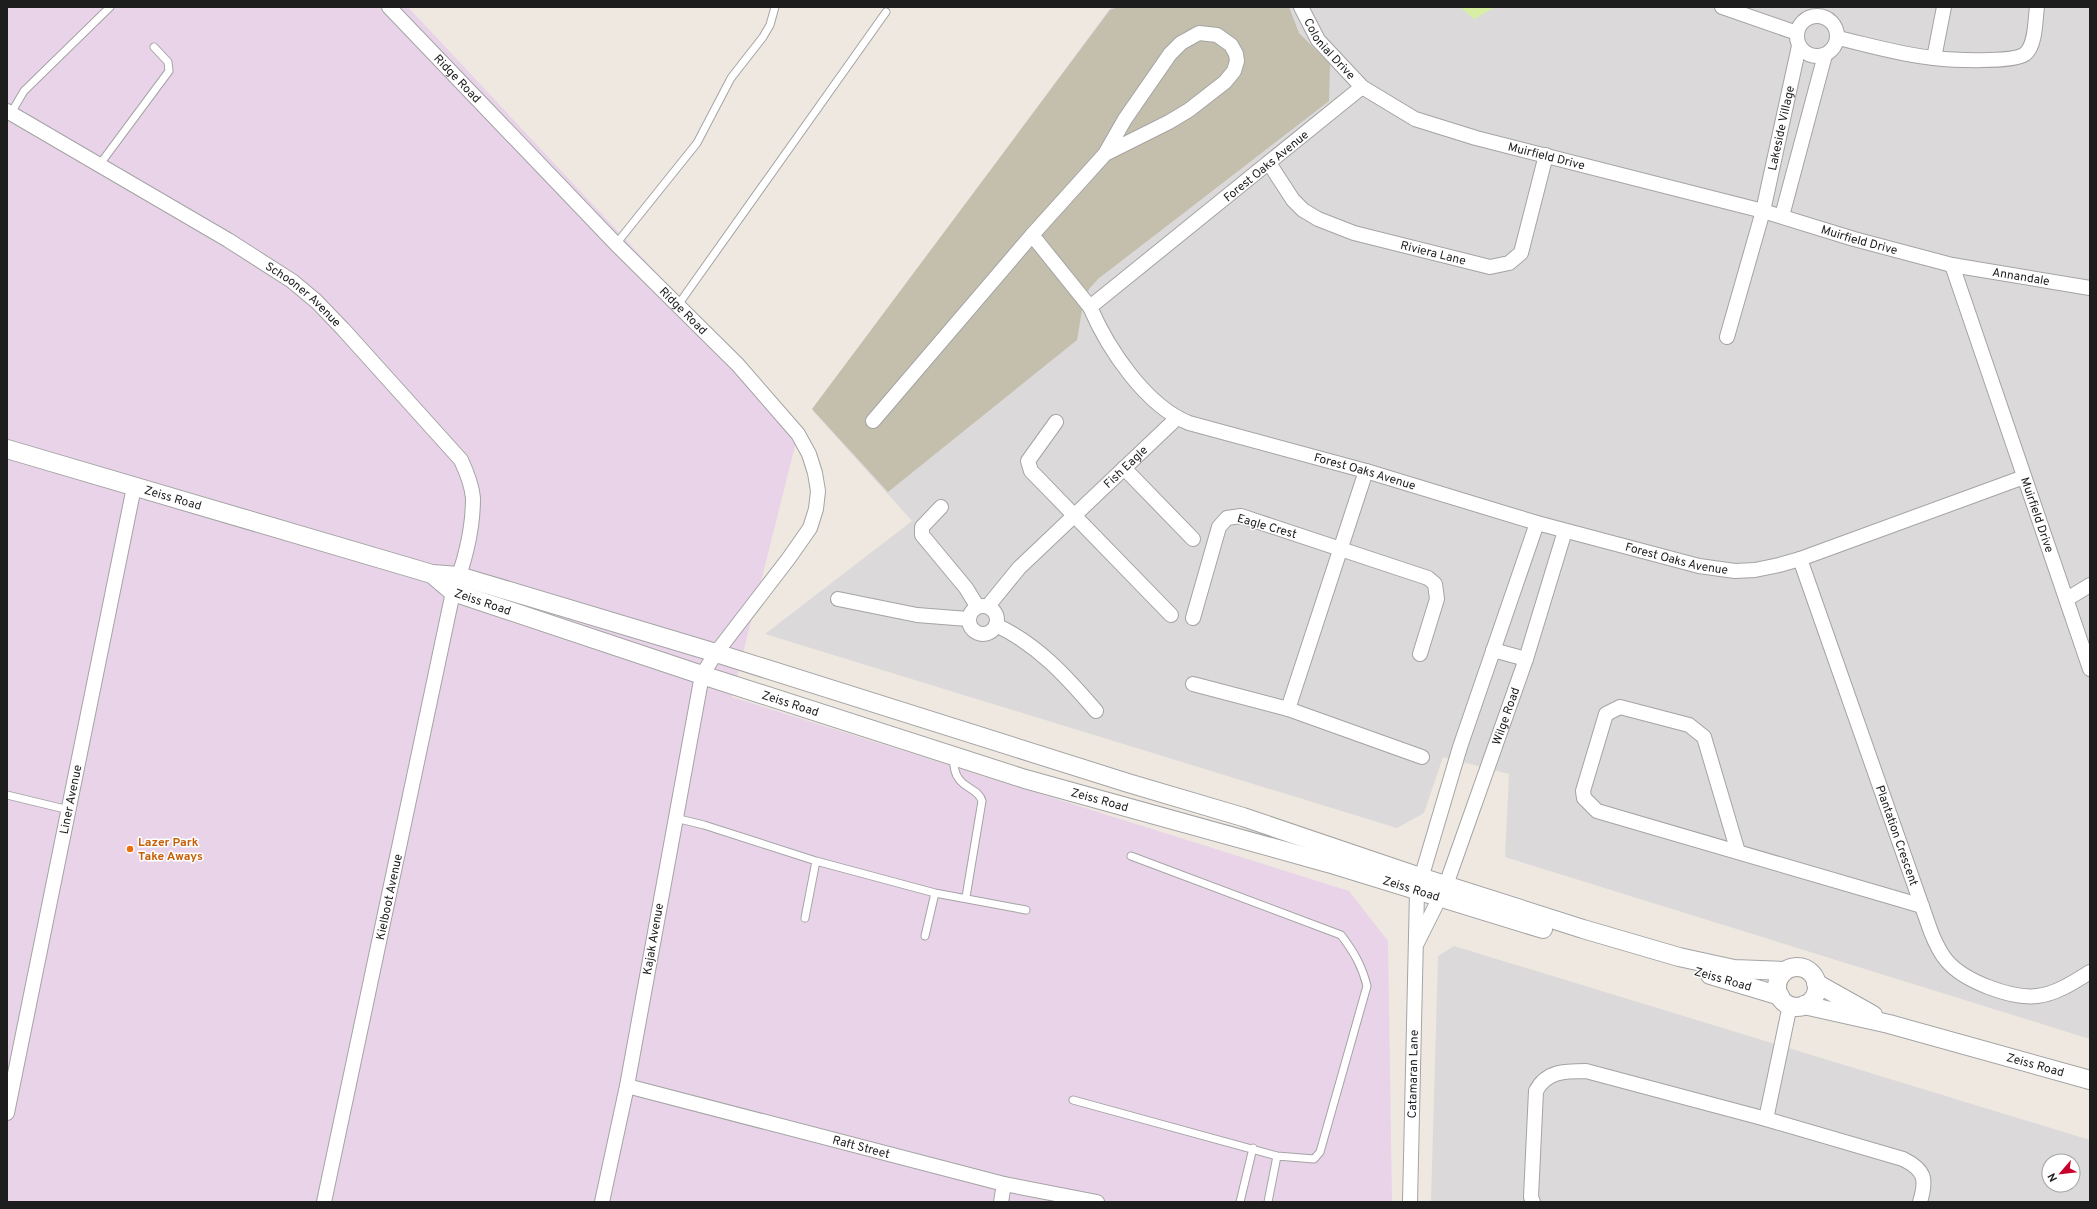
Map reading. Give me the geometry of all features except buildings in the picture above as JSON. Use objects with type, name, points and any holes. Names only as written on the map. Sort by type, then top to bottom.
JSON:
[{"type":"street","name":"Ridge Road","points":[[389,7],[616,244],[738,365],[798,434],[809,454],[815,473],[818,491],[816,509],[810,528],[789,558],[716,653],[702,675]]},
{"type":"street","name":"Colonial Drive","points":[[1300,7],[1318,40],[1362,87]]},
{"type":"street","points":[[1725,7],[1798,39],[1810,56],[1825,55],[1834,48],[1838,38],[1834,25],[1830,20],[1816,15],[1804,21],[1798,39]]},
{"type":"street","points":[[1934,58],[1944,7]]},
{"type":"street","points":[[1838,38],[1934,58],[1996,60],[2017,58],[2030,48],[2037,7]]},
{"type":"street","points":[[873,421],[1032,235],[1105,154],[1124,119],[1167,58],[1181,43],[1199,33],[1205,32],[1217,35],[1231,45],[1236,54],[1237,61],[1234,71],[1225,82],[1189,110],[1169,122],[1105,154]]},
{"type":"street","name":"Lakeside Village","points":[[1727,337],[1763,211],[1798,39]]},
{"type":"street","name":"Lakeside Village","points":[[1782,216],[1825,55]]},
{"type":"street","name":"Muirfield Drive","points":[[1362,87],[1415,119],[1476,138],[1782,216],[1854,239],[1952,265],[2090,669]]},
{"type":"street","name":"Forest Oaks Avenue","points":[[1362,87],[1090,307],[1108,344],[1156,403],[1177,418],[1189,423],[1366,471],[1565,531],[1718,570],[1755,570],[1779,566],[2024,477]]},
{"type":"street","name":"Schooner Avenue","points":[[9,112],[228,240],[292,281],[316,301],[344,329],[461,460],[470,479],[473,498],[470,529],[456,584]]},
{"type":"street","name":"Riviera Lane","points":[[1269,163],[1293,200],[1303,210],[1318,219],[1354,233],[1490,267],[1509,263],[1521,253],[1546,155]]},
{"type":"street","points":[[1032,235],[1090,307]]},
{"type":"street","name":"Annandale","points":[[1952,265],[2090,288]]},
{"type":"street","name":"Fish Eagle","points":[[983,606],[1019,568],[1177,418]]},
{"type":"street","points":[[1056,422],[1028,461],[1031,471],[1171,615]]},
{"type":"street","name":"Zeiss Road","points":[[7,448],[134,487],[432,574],[702,675],[1025,779],[1153,816],[1328,863],[1418,884]]},
{"type":"street","points":[[1124,468],[1193,539]]},
{"type":"street","points":[[1288,709],[1366,471]]},
{"type":"street","name":"Liner Avenue","points":[[7,1113],[70,810],[134,487]]},
{"type":"street","points":[[941,507],[922,527],[922,535],[966,588],[983,606],[996,614],[996,625],[988,633],[977,633],[969,625],[968,619],[973,609],[983,606]]},
{"type":"street","name":"Eagle Crest","points":[[1193,618],[1219,527],[1227,518],[1241,516],[1428,578],[1435,584],[1437,599],[1420,654]]},
{"type":"street","points":[[1418,884],[1460,747],[1537,523]]},
{"type":"street","name":"Wilge Road","points":[[1443,892],[1526,659],[1565,531]]},
{"type":"street","name":"Plantation Crescent","points":[[1800,559],[1933,937],[1947,962],[1960,973],[1987,987],[2014,995],[2036,996],[2050,993],[2090,972]]},
{"type":"street","name":"Zeiss Road","points":[[456,584],[716,653],[1128,783],[1243,817],[1418,884],[1589,943],[1726,979],[1791,1002],[1889,1024],[2090,1080]]},
{"type":"street","name":"Kielboot Avenue","points":[[324,1202],[456,584]]},
{"type":"street","points":[[2067,599],[2090,585]]},
{"type":"street","points":[[838,599],[917,615],[968,619]]},
{"type":"street","points":[[996,625],[1024,640],[1043,655],[1063,673],[1096,710]]},
{"type":"street","points":[[1493,650],[1526,659]]},
{"type":"street","name":"Kajak Avenue","points":[[602,1202],[627,1086],[702,675]]},
{"type":"street","points":[[1193,684],[1288,709],[1422,757]]},
{"type":"street","points":[[1738,852],[1704,737],[1689,725],[1620,707],[1606,714],[1583,791],[1584,798],[1589,805],[1597,810],[1738,852],[1922,906]]},
{"type":"street","name":"Catamaran Lane","points":[[1410,1202],[1418,884]]},
{"type":"street","name":"Zeiss Road","points":[[1443,892],[1583,929],[1679,957],[1734,969],[1784,971]]},
{"type":"street","name":"Catamaran Lane","points":[[1416,946],[1443,892]]},
{"type":"street","points":[[1766,1119],[1791,1002],[1778,983],[1784,971],[1790,968],[1804,968],[1810,972],[1816,983],[1814,997],[1791,1002]]},
{"type":"street","name":"Zeiss Road","points":[[1816,983],[1889,1024]]},
{"type":"street","points":[[1533,1202],[1531,1197],[1536,1091],[1544,1079],[1551,1075],[1566,1071],[1586,1071],[1766,1119],[1903,1159],[1911,1164],[1923,1176],[1925,1183],[1920,1202]]},
{"type":"street","name":"Raft Street","points":[[627,1086],[1004,1184],[1097,1202]]},
{"type":"street","points":[[1001,1202],[1004,1184]]},
{"type":"lane","points":[[9,112],[24,90],[110,7]]},
{"type":"lane","points":[[616,244],[697,143],[732,78],[763,37],[770,25],[776,7]]},
{"type":"lane","points":[[678,305],[886,12]]},
{"type":"lane","points":[[100,164],[169,71],[168,62],[154,47]]},
{"type":"lane","points":[[953,755],[955,773],[959,781],[980,796],[982,801],[966,897]]},
{"type":"lane","points":[[7,795],[70,810]]},
{"type":"lane","points":[[675,818],[704,825],[816,861],[935,893],[966,897],[1026,910]]},
{"type":"lane","points":[[1074,1100],[1253,1148],[1277,1156],[1314,1159],[1320,1152],[1367,986],[1363,971],[1355,953],[1341,935],[1131,856]]},
{"type":"lane","points":[[805,918],[816,861]]},
{"type":"lane","points":[[925,936],[935,893]]},
{"type":"lane","points":[[1240,1202],[1253,1148]]},
{"type":"lane","points":[[1268,1202],[1277,1156]]},
{"type":"shaded area","points":[[7,7],[408,7],[800,426],[732,697],[1349,891],[1388,941],[1392,1202],[7,1202]]},
{"type":"shaded area","points":[[1111,7],[2090,7],[2090,1039],[1505,857],[1509,774],[1443,757],[1424,813],[1397,828],[765,634],[912,521],[813,411]]},
{"type":"shaded area","points":[[1118,7],[1289,7],[1299,33],[1330,64],[1329,101],[1098,279],[1089,289],[1082,310],[1077,340],[888,492],[812,409],[1110,10]]},
{"type":"shaded area","points":[[1454,946],[2090,1140],[2090,1202],[1431,1202],[1438,956]]},
{"type":"green space","points":[[1460,7],[1495,7],[1474,19]]},
{"type":"place","name":"Lazer Park Take Aways","points":[[130,849]]}]
